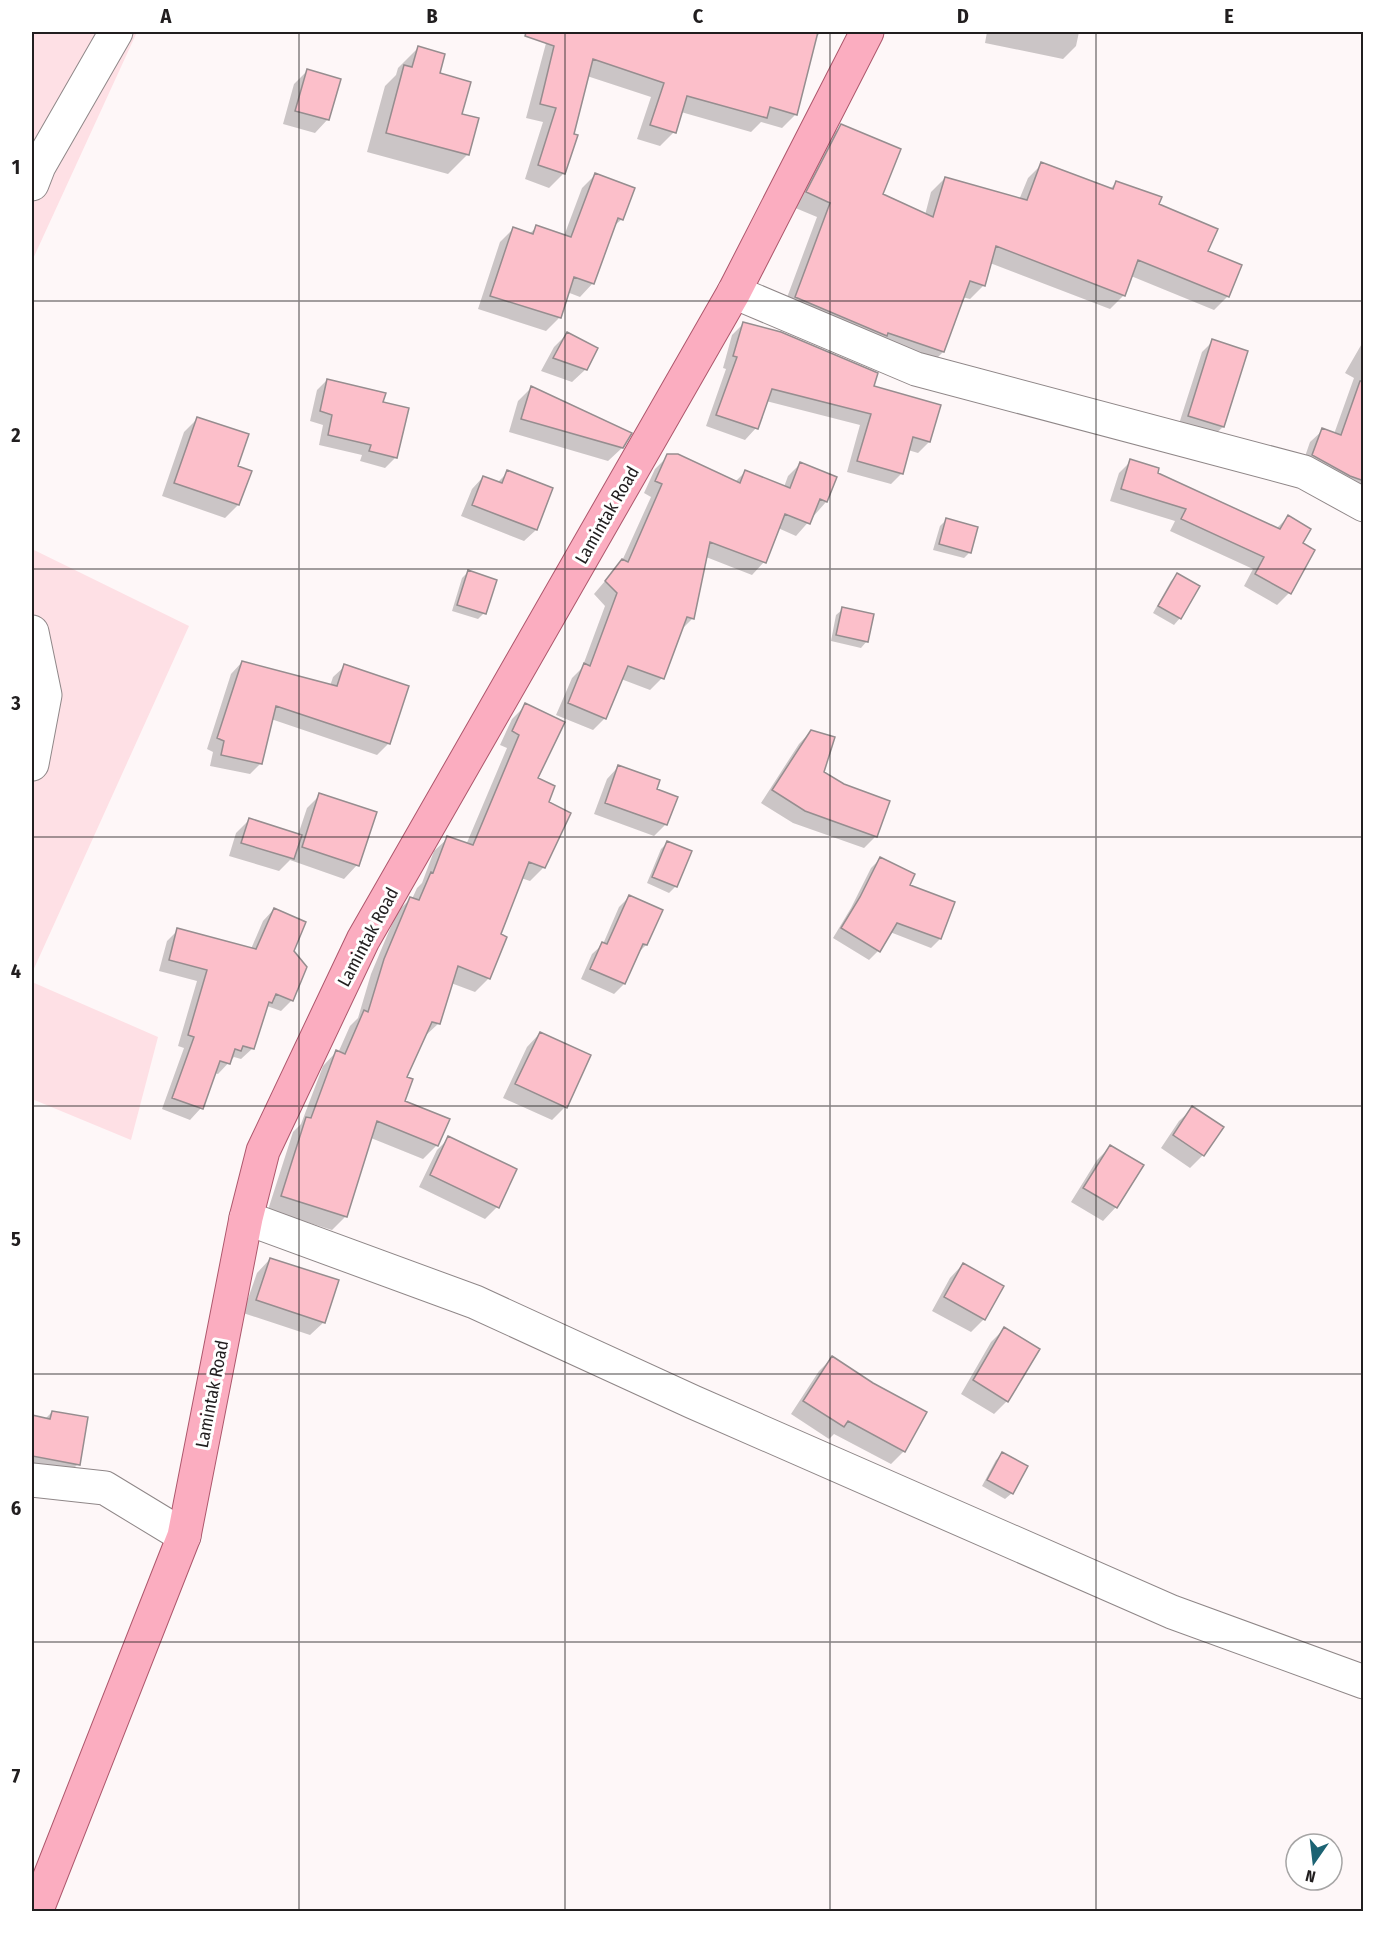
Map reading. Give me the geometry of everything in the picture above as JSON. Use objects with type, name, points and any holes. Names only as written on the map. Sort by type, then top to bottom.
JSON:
[{"type":"main road","name":"Lamintak Road","points":[[36,1911],[184,1536],[246,1218],[262,1151],[363,940],[734,292],[867,32]]},
{"type":"street","points":[[32,184],[39,166],[116,32]]},
{"type":"street","points":[[734,292],[916,369],[1304,472],[1364,505]]},
{"type":"street","points":[[32,632],[45,695],[32,764]]},
{"type":"street","points":[[246,1218],[475,1302],[693,1402],[1172,1612],[1364,1682]]},
{"type":"street","points":[[32,1480],[105,1488],[184,1536]]},
{"type":"shaded area","points":[[32,32],[137,32],[32,261]]},
{"type":"shaded area","points":[[32,549],[189,626],[32,973]]},
{"type":"shaded area","points":[[32,982],[158,1037],[131,1140],[32,1099]]},
{"type":"building","points":[[526,32],[818,32],[797,115],[770,107],[767,118],[687,96],[676,133],[650,125],[664,83],[593,59],[574,134],[578,135],[565,174],[538,165],[556,108],[540,104],[554,46],[525,36]]},
{"type":"building","points":[[418,46],[445,54],[440,73],[471,82],[462,114],[479,118],[469,155],[386,133],[404,65],[412,67]]},
{"type":"building","points":[[307,69],[341,79],[329,120],[295,111]]},
{"type":"building","points":[[841,124],[901,149],[883,194],[933,217],[945,177],[1027,200],[1041,162],[1113,189],[1116,181],[1162,197],[1159,204],[1218,229],[1208,251],[1242,265],[1229,297],[1138,260],[1125,296],[996,246],[985,286],[970,281],[944,352],[888,333],[887,336],[795,297],[830,203],[806,192]]},
{"type":"building","points":[[595,173],[635,188],[623,220],[618,218],[594,284],[574,277],[561,318],[490,296],[513,227],[533,234],[536,225],[571,237]]},
{"type":"building","points":[[743,322],[781,332],[878,373],[874,386],[941,405],[930,442],[913,437],[903,474],[857,461],[871,414],[772,389],[758,429],[716,415],[737,357],[733,356]]},
{"type":"building","points":[[567,332],[598,348],[587,370],[553,358]]},
{"type":"building","points":[[1212,339],[1248,351],[1224,427],[1188,416]]},
{"type":"building","points":[[327,379],[386,393],[383,402],[409,408],[397,458],[369,451],[371,445],[328,435],[332,415],[320,411]]},
{"type":"building","points":[[1360,381],[1364,381],[1364,481],[1312,455],[1322,428],[1341,435]]},
{"type":"building","points":[[531,386],[632,433],[623,448],[521,419]]},
{"type":"building","points":[[197,417],[249,434],[238,466],[252,471],[239,505],[174,483]]},
{"type":"building","points":[[667,454],[678,454],[740,483],[745,470],[790,488],[800,462],[837,477],[827,502],[820,499],[810,524],[785,514],[766,563],[710,542],[694,619],[687,617],[664,679],[628,666],[606,719],[568,703],[584,663],[590,666],[617,593],[605,581],[622,559],[628,562],[662,484],[655,481]]},
{"type":"building","points":[[1130,459],[1159,468],[1158,473],[1280,529],[1288,515],[1311,529],[1303,543],[1315,550],[1291,594],[1255,574],[1264,557],[1181,519],[1186,509],[1121,489]]},
{"type":"building","points":[[507,470],[553,488],[537,530],[472,505],[483,476],[502,483]]},
{"type":"building","points":[[946,518],[978,527],[971,553],[939,544]]},
{"type":"building","points":[[468,570],[497,580],[486,614],[457,605]]},
{"type":"building","points":[[1177,573],[1200,586],[1181,619],[1158,606]]},
{"type":"building","points":[[842,607],[874,614],[868,642],[836,635]]},
{"type":"building","points":[[242,661],[337,686],[344,664],[409,686],[390,744],[276,706],[262,764],[221,755],[224,741],[217,738]]},
{"type":"building","points":[[525,703],[565,722],[538,778],[555,786],[549,802],[571,813],[545,868],[529,862],[501,934],[507,937],[490,979],[458,966],[440,1024],[432,1022],[407,1077],[413,1079],[405,1101],[450,1119],[438,1146],[377,1121],[347,1217],[281,1196],[306,1117],[311,1118],[336,1050],[345,1054],[364,1010],[368,1012],[384,959],[410,897],[419,900],[431,872],[433,873],[447,836],[473,845],[519,735],[512,731]]},
{"type":"building","points":[[811,730],[835,737],[824,772],[844,784],[890,801],[877,837],[805,811],[772,790]]},
{"type":"building","points":[[618,765],[660,780],[657,789],[678,797],[667,825],[605,803]]},
{"type":"building","points":[[319,793],[377,812],[359,866],[302,847]]},
{"type":"building","points":[[249,818],[302,835],[294,859],[241,843]]},
{"type":"building","points":[[667,841],[692,851],[677,887],[652,877]]},
{"type":"building","points":[[880,857],[915,874],[910,885],[955,902],[941,939],[897,923],[880,952],[841,928]]},
{"type":"building","points":[[629,895],[663,910],[647,945],[643,944],[625,984],[590,969],[602,942],[607,944]]},
{"type":"building","points":[[274,908],[306,922],[294,951],[307,967],[293,1001],[276,994],[272,1003],[269,1002],[254,1049],[243,1046],[241,1051],[235,1049],[230,1064],[220,1061],[203,1109],[172,1098],[194,1037],[188,1035],[207,970],[169,960],[177,928],[256,949]]},
{"type":"building","points":[[540,1032],[591,1055],[567,1108],[515,1084]]},
{"type":"building","points":[[1192,1106],[1224,1127],[1204,1156],[1173,1135]]},
{"type":"building","points":[[448,1136],[517,1169],[499,1208],[430,1175]]},
{"type":"building","points":[[1110,1145],[1144,1165],[1117,1208],[1083,1188]]},
{"type":"building","points":[[270,1258],[339,1280],[325,1323],[256,1300]]},
{"type":"building","points":[[963,1263],[1004,1286],[985,1320],[944,1297]]},
{"type":"building","points":[[1004,1327],[1040,1349],[1008,1402],[973,1380]]},
{"type":"building","points":[[832,1356],[873,1383],[927,1412],[905,1452],[848,1421],[844,1427],[803,1401]]},
{"type":"building","points":[[52,1411],[88,1417],[80,1465],[32,1456],[32,1415],[50,1419]]},
{"type":"building","points":[[1002,1452],[1028,1466],[1013,1494],[987,1480]]}]
